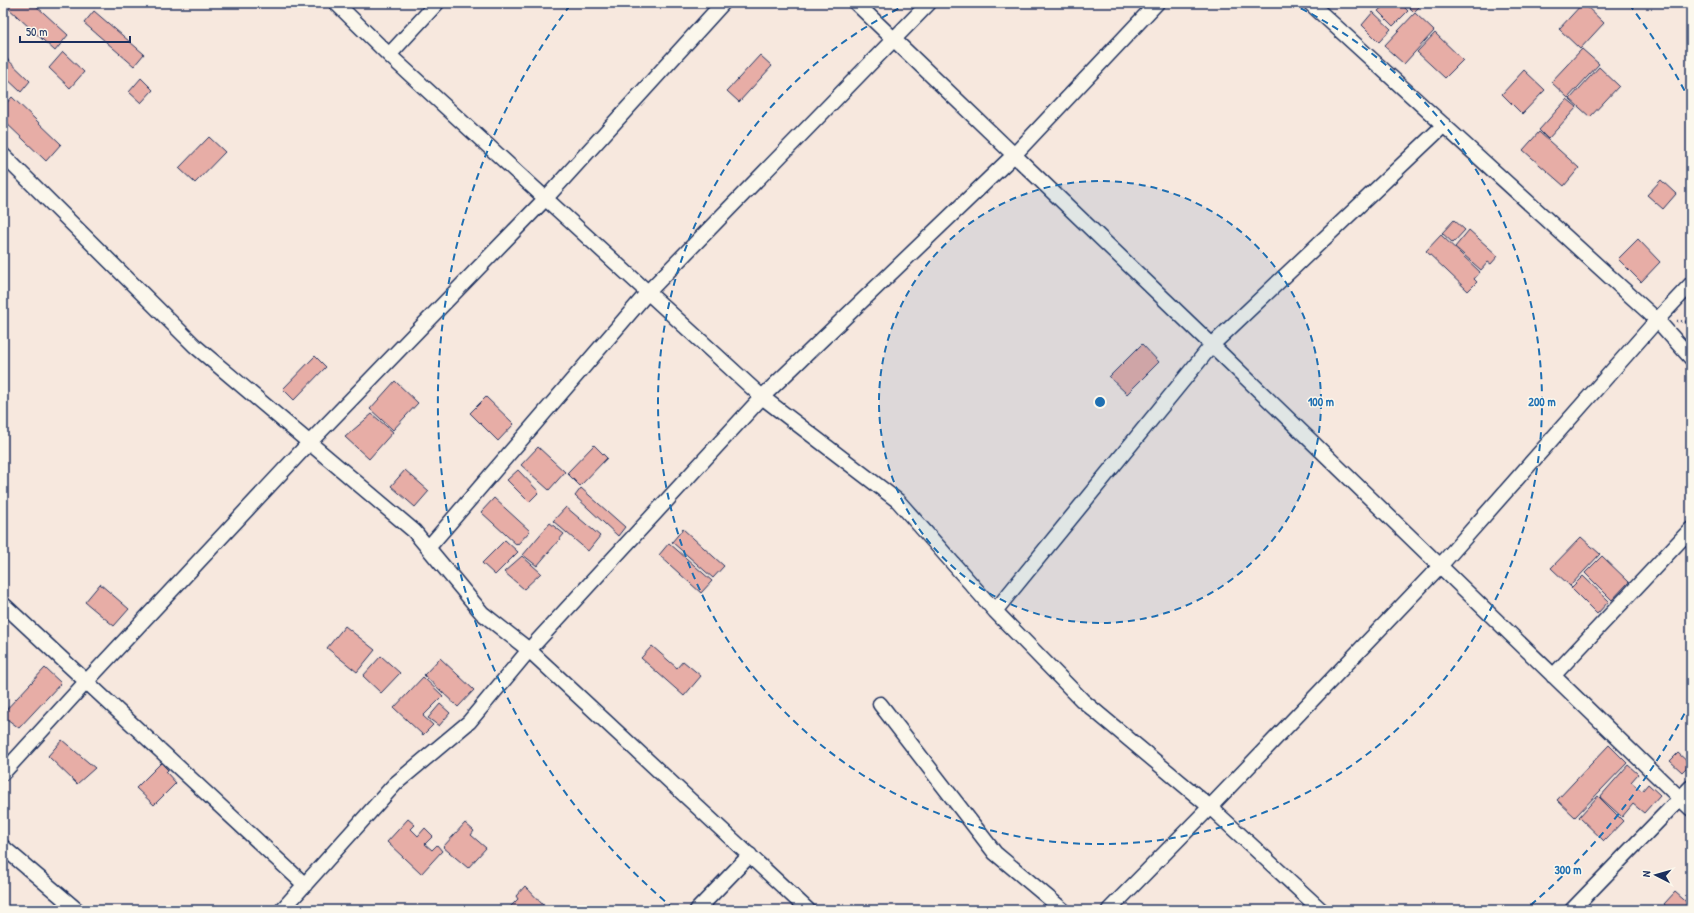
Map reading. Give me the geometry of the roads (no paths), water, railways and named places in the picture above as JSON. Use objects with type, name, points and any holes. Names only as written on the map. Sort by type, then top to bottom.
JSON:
[{"type":"street","points":[[336,3],[389,55],[762,397],[898,501],[995,611],[1082,700],[1210,808],[1321,910]]},
{"type":"street","points":[[389,55],[437,3]]},
{"type":"street","points":[[3,774],[86,682],[310,442],[546,198],[723,3]]},
{"type":"street","points":[[856,3],[1015,154],[1691,809]]},
{"type":"street","points":[[428,548],[648,292],[893,38],[929,3]]},
{"type":"street","points":[[282,910],[395,784],[469,722],[529,650],[762,397],[1015,154],[1157,3]]},
{"type":"street","points":[[1310,3],[1657,320],[1691,358]]},
{"type":"street","points":[[995,611],[1212,345],[1444,125]]},
{"type":"street","points":[[3,155],[195,346],[414,530],[482,613],[529,650],[808,910]]},
{"type":"street","points":[[1109,910],[1210,808],[1440,566],[1657,320],[1691,284]]},
{"type":"street","points":[[1553,676],[1691,529]]},
{"type":"street","points":[[3,604],[306,885]]},
{"type":"street","points":[[880,704],[995,853],[1063,910]]},
{"type":"street","points":[[1572,910],[1691,787]]},
{"type":"street","points":[[3,847],[77,910]]},
{"type":"street","points":[[697,910],[750,855]]}]
